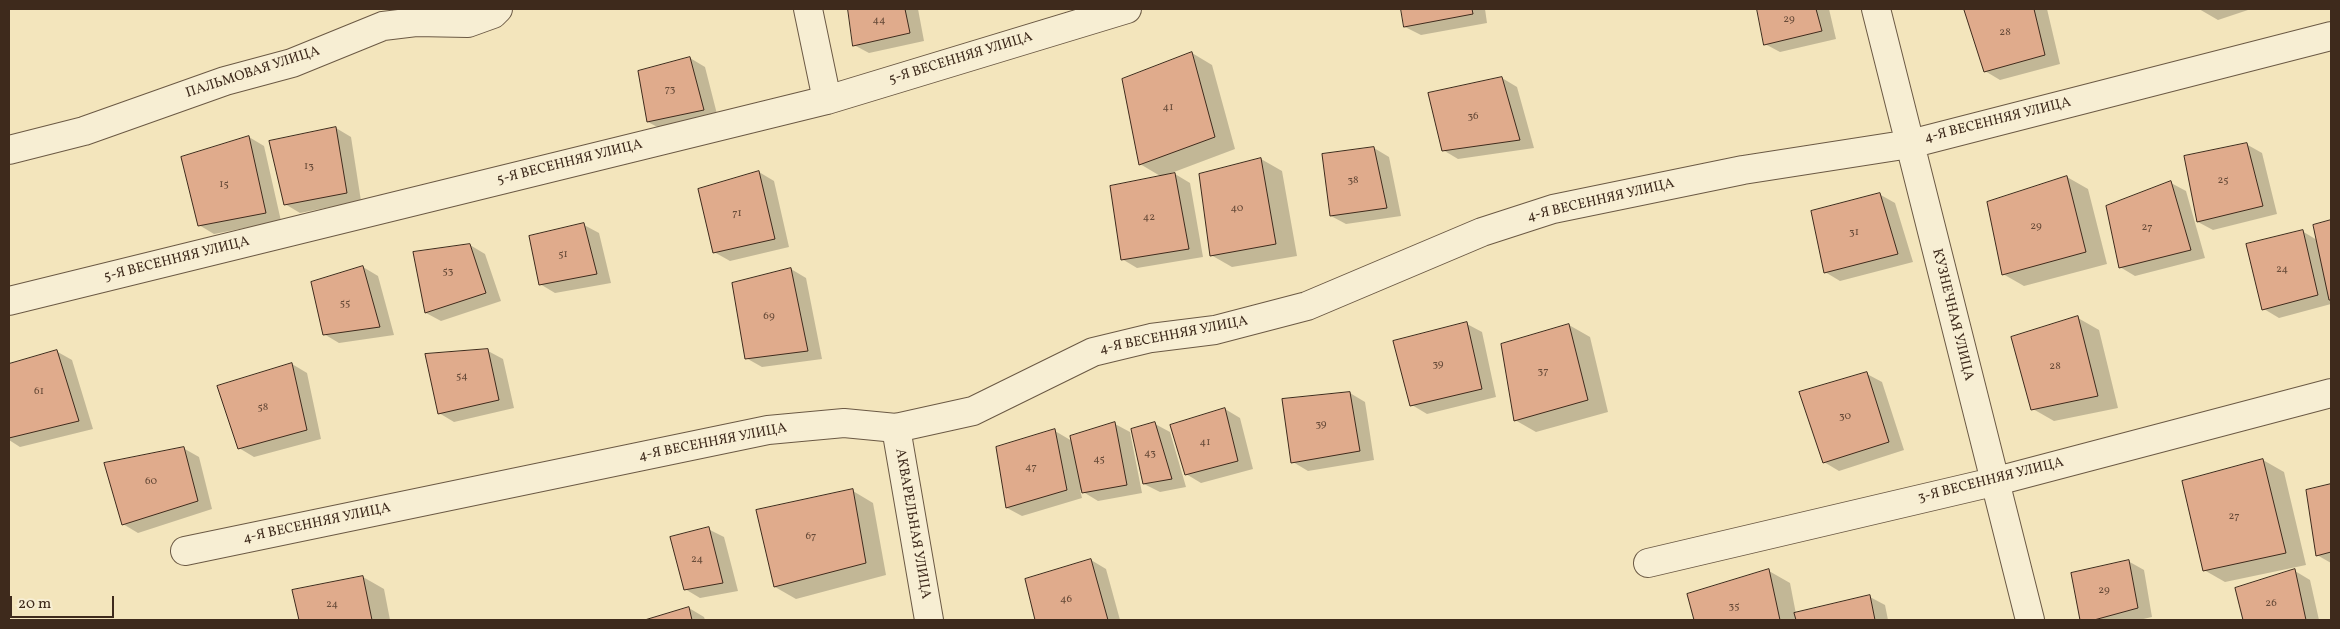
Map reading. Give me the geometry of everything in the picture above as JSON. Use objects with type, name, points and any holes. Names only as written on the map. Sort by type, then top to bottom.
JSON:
[{"type":"street","name":"ПАЛЬМОВАЯ УЛИЦА","points":[[9,150],[84,131],[225,82],[292,63],[383,26],[416,22],[468,23],[493,14],[498,9]]},
{"type":"street","points":[[808,9],[828,100]]},
{"type":"street","name":"5-Я ВЕСЕННЯЯ УЛИЦА","points":[[9,301],[828,100],[1127,9]]},
{"type":"street","name":"КУЗНЕЧНАЯ УЛИЦА","points":[[1876,9],[1993,482],[2030,620]]},
{"type":"street","name":"4-Я ВЕСЕННЯЯ УЛИЦА","points":[[185,551],[768,430],[844,423],[896,428],[973,411],[1093,352],[1152,338],[1215,330],[1307,306],[1482,232],[1553,209],[1743,170],[1910,144],[2331,36]]},
{"type":"street","name":"3-Я ВЕСЕННЯЯ УЛИЦА","points":[[1648,563],[1993,482],[2331,393]]},
{"type":"street","name":"АКВАРЕЛЬНАЯ УЛИЦА","points":[[896,428],[929,620]]},
{"type":"building","points":[[848,9],[905,9],[910,33],[853,46]]},
{"type":"building","points":[[1401,9],[1472,9],[1473,14],[1404,27]]},
{"type":"building","points":[[1757,9],[1816,9],[1822,31],[1764,45]]},
{"type":"building","points":[[2034,9],[2045,55],[1984,72],[1964,10]]},
{"type":"building","points":[[1192,52],[1215,137],[1139,165],[1122,79]]},
{"type":"building","points":[[690,57],[704,110],[647,122],[638,71]]},
{"type":"building","points":[[1502,77],[1520,140],[1442,151],[1428,93]]},
{"type":"building","points":[[336,127],[347,193],[284,205],[269,141]]},
{"type":"building","points":[[249,136],[266,213],[198,226],[181,157]]},
{"type":"building","points":[[2247,143],[2263,206],[2197,222],[2184,156]]},
{"type":"building","points":[[1374,147],[1387,208],[1330,216],[1322,154]]},
{"type":"building","points":[[1261,158],[1276,244],[1210,256],[1199,174]]},
{"type":"building","points":[[759,171],[775,239],[713,253],[698,189]]},
{"type":"building","points":[[1175,173],[1189,249],[1121,260],[1110,186]]},
{"type":"building","points":[[2067,176],[2086,252],[2002,275],[1987,202]]},
{"type":"building","points":[[2171,181],[2191,250],[2119,268],[2106,206]]},
{"type":"building","points":[[1880,193],[1898,254],[1824,273],[1811,211]]},
{"type":"building","points":[[2331,220],[2331,300],[2329,300],[2313,225]]},
{"type":"building","points":[[584,223],[597,274],[539,285],[529,236]]},
{"type":"building","points":[[2303,230],[2318,295],[2262,310],[2246,244]]},
{"type":"building","points":[[470,244],[486,293],[425,313],[413,252]]},
{"type":"building","points":[[363,266],[380,327],[323,335],[311,282]]},
{"type":"building","points":[[791,268],[808,351],[745,359],[732,283]]},
{"type":"building","points":[[2078,316],[2098,396],[2031,410],[2011,337]]},
{"type":"building","points":[[1467,322],[1482,389],[1410,406],[1393,341]]},
{"type":"building","points":[[1569,324],[1588,400],[1514,421],[1501,344]]},
{"type":"building","points":[[488,349],[499,400],[438,414],[425,354]]},
{"type":"building","points":[[57,350],[79,421],[9,438],[9,364]]},
{"type":"building","points":[[292,363],[307,430],[238,449],[217,386]]},
{"type":"building","points":[[1867,372],[1889,442],[1823,463],[1799,392]]},
{"type":"building","points":[[1350,392],[1360,451],[1291,463],[1282,399]]},
{"type":"building","points":[[1225,408],[1238,461],[1185,475],[1170,425]]},
{"type":"building","points":[[1115,422],[1127,485],[1082,493],[1070,436]]},
{"type":"building","points":[[1155,422],[1172,479],[1143,484],[1131,429]]},
{"type":"building","points":[[1055,429],[1067,490],[1006,508],[996,447]]},
{"type":"building","points":[[184,447],[198,501],[122,525],[104,463]]},
{"type":"building","points":[[2263,459],[2286,553],[2203,571],[2182,481]]},
{"type":"building","points":[[2331,484],[2331,552],[2316,556],[2306,490]]},
{"type":"building","points":[[853,489],[866,563],[774,587],[756,510]]},
{"type":"building","points":[[709,527],[723,583],[684,590],[670,537]]},
{"type":"building","points":[[1091,559],[1108,620],[1035,620],[1025,579]]},
{"type":"building","points":[[2129,560],[2138,608],[2094,620],[2080,620],[2071,573]]},
{"type":"building","points":[[1769,569],[1780,620],[1694,620],[1687,594]]},
{"type":"building","points":[[2295,569],[2306,620],[2243,620],[2235,588]]},
{"type":"building","points":[[363,576],[372,620],[299,620],[292,590]]},
{"type":"building","points":[[1870,595],[1875,620],[1796,620],[1794,613]]},
{"type":"building","points":[[689,607],[692,620],[645,620]]}]
